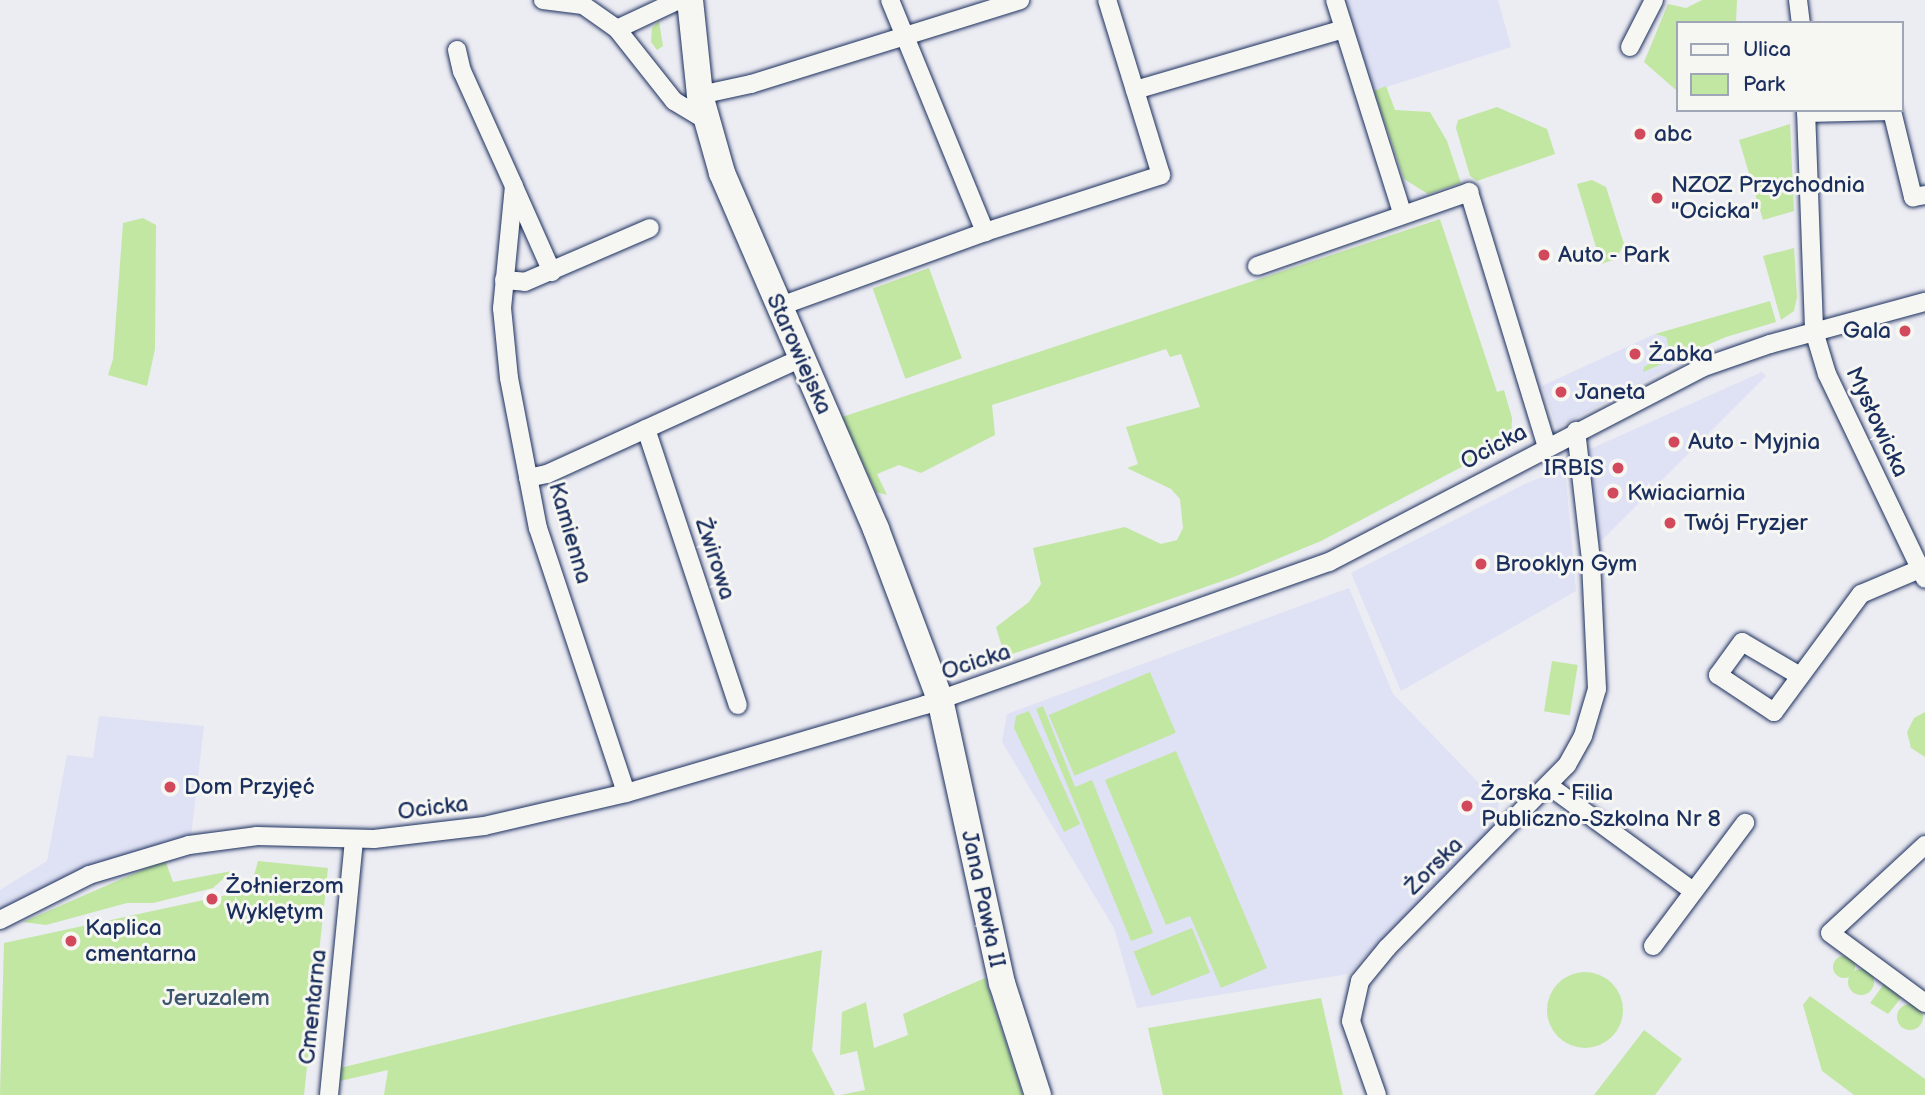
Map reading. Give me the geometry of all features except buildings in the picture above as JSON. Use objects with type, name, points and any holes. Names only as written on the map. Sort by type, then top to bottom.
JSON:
[{"type":"main road","name":"Starowiejska","points":[[690,0],[700,95],[722,173],[881,541],[940,699]]},
{"type":"main road","name":"Jana Pawła II","points":[[940,699],[1002,983],[1038,1095]]},
{"type":"street","points":[[543,0],[583,5],[617,29],[674,101],[706,120]]},
{"type":"street","points":[[617,29],[679,0]]},
{"type":"street","points":[[890,0],[985,232]]},
{"type":"street","points":[[700,95],[1020,0]]},
{"type":"street","points":[[778,307],[985,232],[1161,175],[1107,0]]},
{"type":"street","points":[[1335,0],[1402,213]]},
{"type":"street","points":[[1630,47],[1654,0]]},
{"type":"street","points":[[1798,0],[1801,21]]},
{"type":"street","points":[[1135,90],[1343,29]]},
{"type":"street","points":[[457,50],[461,71],[552,272]]},
{"type":"street","name":"Mysłowicka","points":[[1800,676],[1861,594],[1922,574],[1832,386],[1814,331],[1806,112]]},
{"type":"street","points":[[1892,112],[1913,197],[1925,195]]},
{"type":"street","name":"Kamienna","points":[[514,186],[502,308],[509,378],[538,528],[626,793]]},
{"type":"street","points":[[1257,265],[1469,192],[1547,447]]},
{"type":"street","points":[[504,280],[525,282],[650,228]]},
{"type":"street","name":"Ocicka","points":[[0,920],[89,875],[188,845],[257,836],[354,840],[448,832],[626,793],[940,699],[1329,562],[1701,368],[1814,331],[1925,302]]},
{"type":"street","points":[[528,478],[547,474],[801,358]]},
{"type":"street","name":"Żwirowa","points":[[646,429],[738,705]]},
{"type":"street","name":"Żorska","points":[[1377,1095],[1351,1021],[1360,981],[1387,948],[1567,765],[1583,736],[1597,689],[1591,560],[1576,431]]},
{"type":"street","points":[[1548,785],[1693,891]]},
{"type":"street","points":[[1653,946],[1745,823]]},
{"type":"street","name":"Cmentarna","points":[[329,1095],[354,840]]},
{"type":"street","points":[[1925,845],[1830,933],[1925,1003]]},
{"type":"shaded area","points":[[1345,0],[1498,0],[1511,47],[1374,91]]},
{"type":"shaded area","points":[[1655,334],[1666,337],[1671,351],[1665,353],[1673,366],[1557,428],[1542,386]]},
{"type":"shaded area","points":[[1762,372],[1766,376],[1593,549],[1586,451]]},
{"type":"shaded area","points":[[1565,468],[1576,591],[1401,691],[1351,573],[1527,483]]},
{"type":"shaded area","points":[[1349,588],[1393,694],[1499,804],[1496,825],[1348,974],[1137,1008],[1114,928],[1002,742],[1007,714]]},
{"type":"shaded area","points":[[99,716],[204,726],[191,836],[52,886],[0,910],[0,890],[47,861],[67,755],[93,758]]},
{"type":"green space","points":[[1702,0],[1737,0],[1736,21],[1676,21],[1676,90],[1644,62],[1668,4],[1686,8]]},
{"type":"green space","points":[[659,21],[663,46],[657,50],[651,42],[652,28]]},
{"type":"green space","points":[[1386,86],[1395,110],[1430,112],[1447,141],[1461,183],[1428,194],[1404,179],[1374,91]]},
{"type":"green space","points":[[1497,107],[1547,129],[1555,154],[1477,181],[1470,176],[1456,128],[1458,120]]},
{"type":"green space","points":[[1790,124],[1794,211],[1763,220],[1739,140]]},
{"type":"green space","points":[[1592,180],[1606,187],[1624,244],[1616,259],[1601,264],[1577,184]]},
{"type":"green space","points":[[143,218],[156,225],[155,349],[147,386],[108,375],[113,359],[123,223]]},
{"type":"green space","points":[[1440,219],[1497,392],[1504,390],[1512,418],[1511,441],[1321,541],[1234,577],[955,674],[952,667],[1002,647],[996,627],[1029,602],[1041,584],[1033,548],[1125,527],[1161,544],[1177,540],[1183,528],[1180,499],[1171,489],[1127,468],[1138,464],[1126,427],[1200,407],[1181,354],[1170,357],[1166,349],[992,405],[995,435],[921,473],[899,465],[877,474],[887,495],[876,492],[842,417]]},
{"type":"green space","points":[[1794,248],[1797,297],[1794,311],[1781,320],[1763,256]]},
{"type":"green space","points":[[929,268],[962,358],[905,379],[873,289]]},
{"type":"green space","points":[[1770,301],[1776,322],[1726,337],[1643,372],[1644,367],[1670,351],[1666,337],[1655,334]]},
{"type":"green space","points":[[1552,661],[1578,665],[1570,715],[1544,711]]},
{"type":"green space","points":[[1150,672],[1176,733],[1075,776],[1049,715]]},
{"type":"green space","points":[[1043,706],[1075,787],[1092,780],[1153,933],[1131,941],[1036,709]]},
{"type":"green space","points":[[1029,711],[1080,824],[1064,832],[1014,728],[1016,716]]},
{"type":"green space","points":[[1925,712],[1925,757],[1911,748],[1907,732],[1914,718]]},
{"type":"green space","points":[[1176,751],[1267,968],[1221,988],[1190,916],[1166,925],[1105,780]]},
{"type":"green space","points":[[165,860],[173,882],[232,871],[213,888],[153,903],[127,903],[46,925],[23,922]]},
{"type":"green space","name":"Jeruzalem","points":[[258,861],[328,868],[304,1095],[0,1095],[4,943],[250,890]]},
{"type":"green space","points":[[1192,928],[1210,973],[1152,996],[1134,952]]},
{"type":"green space","points":[[822,950],[812,1050],[835,1095],[384,1095],[388,1070],[340,1081],[340,1068]]},
{"type":"green space","points":[[1844,956],[1854,963],[1855,967],[1848,977],[1844,978],[1834,971],[1833,967],[1840,957]]},
{"type":"green space","points":[[1861,969],[1870,973],[1874,982],[1870,991],[1861,995],[1852,991],[1848,982],[1852,973]]},
{"type":"green space","points":[[1585,972],[1600,975],[1612,983],[1620,995],[1623,1010],[1620,1025],[1612,1037],[1600,1045],[1585,1048],[1570,1045],[1558,1037],[1550,1025],[1547,1010],[1550,995],[1558,983],[1570,975]]},
{"type":"green space","points":[[985,978],[1023,1095],[840,1095],[865,1090],[857,1051],[840,1055],[842,1012],[866,1002],[874,1048],[908,1035],[903,1014]]},
{"type":"green space","points":[[1884,984],[1901,998],[1888,1014],[1870,1003]]},
{"type":"green space","points":[[1810,996],[1925,1079],[1925,1095],[1854,1095],[1822,1071],[1803,1005]]},
{"type":"green space","points":[[1321,998],[1343,1095],[1163,1095],[1148,1028]]},
{"type":"green space","points":[[1910,1004],[1919,1008],[1923,1017],[1919,1026],[1910,1030],[1901,1026],[1897,1017],[1901,1008]]},
{"type":"green space","points":[[1644,1030],[1682,1059],[1655,1095],[1594,1095]]},
{"type":"place","name":"abc","points":[[1640,134]]},
{"type":"place","name":"NZOZ Przychodnia \"Ocicka\"","points":[[1657,198]]},
{"type":"place","name":"Auto - Park","points":[[1544,255]]},
{"type":"place","name":"Gala","points":[[1905,331]]},
{"type":"place","name":"Żabka","points":[[1635,354]]},
{"type":"place","name":"Janeta","points":[[1561,392]]},
{"type":"place","name":"Auto - Myjnia","points":[[1674,442]]},
{"type":"place","name":"IRBIS","points":[[1618,468]]},
{"type":"place","name":"Kwiaciarnia","points":[[1613,493]]},
{"type":"place","name":"Twój Fryzjer","points":[[1670,523]]},
{"type":"place","name":"Brooklyn Gym","points":[[1481,564]]},
{"type":"place","name":"Dom Przyjęć","points":[[170,787]]},
{"type":"place","name":"Żorska - Filia Publiczno-Szkolna Nr 8","points":[[1467,806]]},
{"type":"place","name":"Żołnierzom Wyklętym","points":[[212,899]]},
{"type":"place","name":"Kaplica cmentarna","points":[[71,941]]}]
